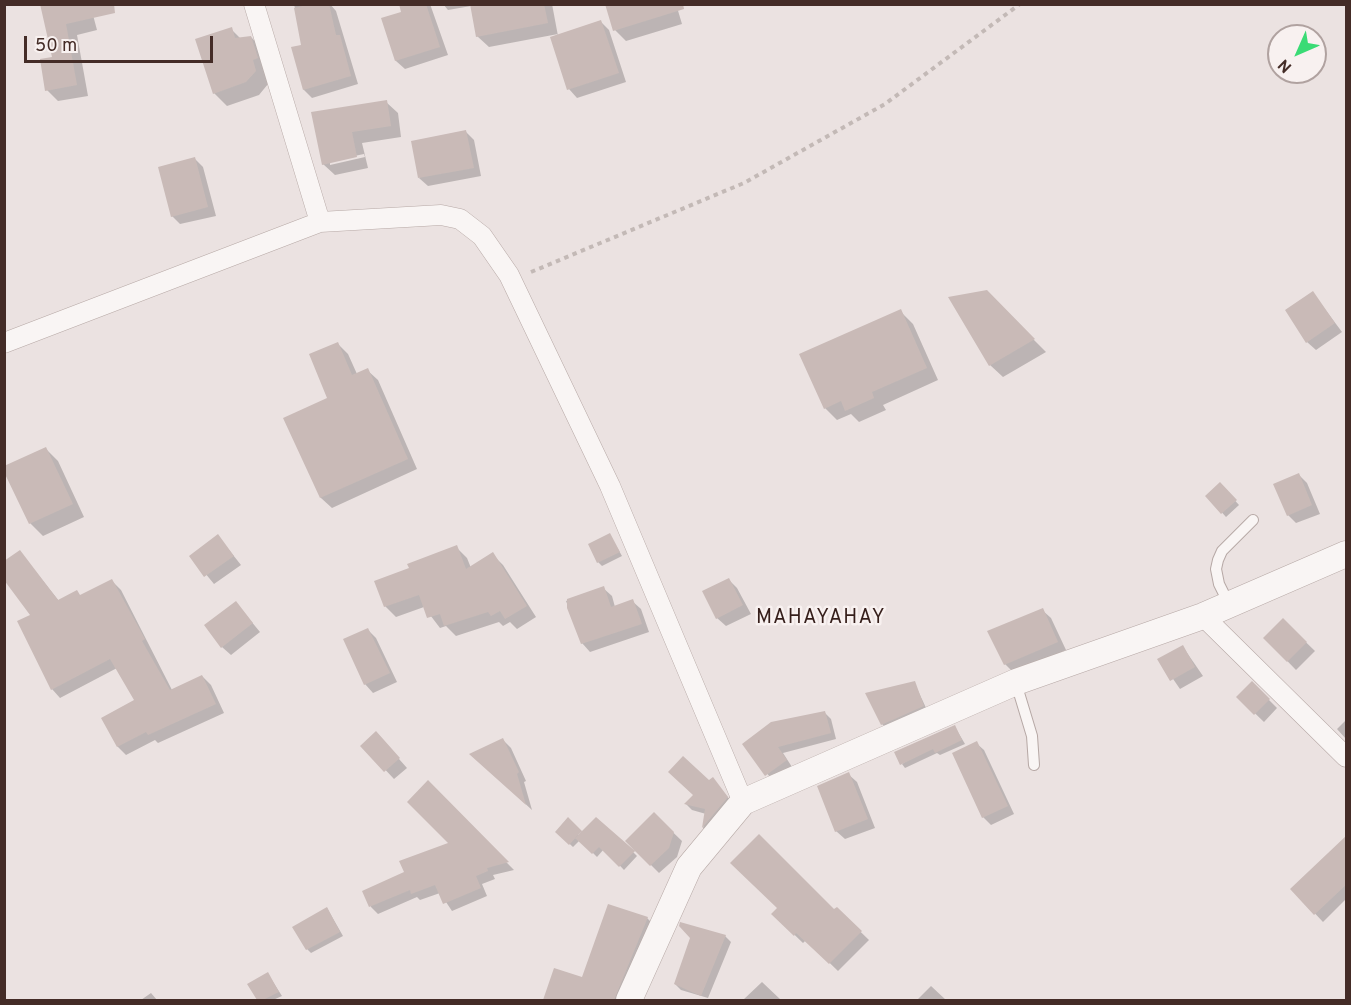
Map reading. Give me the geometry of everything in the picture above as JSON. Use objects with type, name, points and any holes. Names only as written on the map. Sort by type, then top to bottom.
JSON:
[{"type":"street","points":[[254,4],[320,222]]},
{"type":"street","points":[[4,343],[320,222],[441,215],[460,219],[482,236],[509,275],[610,486],[743,802]]},
{"type":"street","points":[[628,1000],[688,867],[743,802],[1016,682],[1203,616],[1347,554]]},
{"type":"street","points":[[1203,616],[1347,757]]},
{"type":"lane","points":[[1229,605],[1219,584],[1216,569],[1218,560],[1222,551],[1253,520]]},
{"type":"lane","points":[[1016,682],[1032,736],[1034,765]]},
{"type":"path","points":[[509,275],[526,275],[553,261],[744,183],[885,104],[1020,4]]},
{"type":"building","points":[[40,4],[114,4],[115,13],[66,24],[77,85],[45,91],[40,59],[52,57]]},
{"type":"building","points":[[311,4],[329,4],[336,35],[340,35],[351,76],[303,90],[291,47],[301,45],[294,8]]},
{"type":"building","points":[[399,4],[426,4],[440,47],[395,61],[381,18],[401,12]]},
{"type":"building","points":[[470,4],[544,4],[548,23],[476,37]]},
{"type":"building","points":[[605,4],[683,4],[684,9],[613,31]]},
{"type":"building","points":[[601,20],[619,73],[567,90],[550,37]]},
{"type":"building","points":[[232,27],[235,38],[251,36],[258,58],[253,60],[256,71],[246,82],[213,94],[195,39]]},
{"type":"building","points":[[387,100],[391,126],[352,132],[357,157],[322,165],[311,112]]},
{"type":"building","points":[[466,130],[474,168],[418,178],[411,141]]},
{"type":"building","points":[[195,157],[208,207],[171,217],[158,167]]},
{"type":"building","points":[[987,290],[1035,339],[989,366],[948,297]]},
{"type":"building","points":[[1313,291],[1335,323],[1306,343],[1285,310]]},
{"type":"building","points":[[901,309],[927,368],[872,392],[874,398],[845,411],[841,401],[824,409],[799,354]]},
{"type":"building","points":[[338,342],[352,375],[368,368],[408,459],[320,498],[283,418],[327,398],[309,354]]},
{"type":"building","points":[[46,447],[73,504],[29,524],[4,472],[4,466]]},
{"type":"building","points":[[1299,473],[1312,505],[1287,516],[1273,484]]},
{"type":"building","points":[[1220,482],[1237,500],[1221,514],[1205,496]]},
{"type":"building","points":[[610,533],[620,552],[597,563],[588,544]]},
{"type":"building","points":[[218,534],[234,556],[204,577],[189,556]]},
{"type":"building","points":[[457,545],[466,569],[493,552],[527,606],[505,619],[500,611],[491,616],[488,612],[444,626],[440,614],[427,618],[419,595],[384,607],[374,581],[409,568],[407,564]]},
{"type":"building","points":[[20,550],[58,600],[77,590],[80,595],[112,579],[145,639],[142,641],[170,690],[202,675],[216,704],[148,735],[146,732],[117,747],[101,718],[134,700],[110,659],[51,690],[17,621],[30,615],[4,580],[4,561]]},
{"type":"building","points":[[729,578],[743,605],[716,619],[702,591]]},
{"type":"building","points":[[604,586],[611,607],[633,599],[642,624],[581,644],[567,608],[567,599]]},
{"type":"building","points":[[236,601],[253,623],[221,648],[204,625]]},
{"type":"building","points":[[1043,608],[1058,642],[1004,665],[987,631]]},
{"type":"building","points":[[1283,618],[1307,642],[1287,662],[1263,638]]},
{"type":"building","points":[[368,628],[390,673],[364,685],[343,639]]},
{"type":"building","points":[[1183,645],[1195,667],[1170,681],[1157,659]]},
{"type":"building","points":[[915,681],[924,706],[881,725],[865,693]]},
{"type":"building","points":[[1252,681],[1270,699],[1254,715],[1236,697]]},
{"type":"building","points":[[825,711],[831,733],[778,747],[787,760],[765,776],[742,744],[771,722]]},
{"type":"building","points":[[955,725],[962,740],[935,753],[933,749],[900,765],[894,752]]},
{"type":"building","points":[[376,731],[400,758],[384,772],[360,746]]},
{"type":"building","points":[[503,738],[519,772],[517,774],[526,805],[469,754]]},
{"type":"building","points":[[977,741],[1008,806],[982,818],[952,753]]},
{"type":"building","points":[[683,756],[709,780],[713,777],[728,797],[702,828],[705,809],[684,804],[693,795],[668,772]]},
{"type":"building","points":[[849,772],[868,819],[835,832],[817,786]]},
{"type":"building","points":[[428,780],[509,862],[487,868],[488,871],[476,876],[481,888],[443,904],[435,885],[411,894],[410,890],[369,907],[362,891],[404,872],[399,861],[448,843],[407,802]]},
{"type":"building","points":[[654,812],[674,832],[669,848],[650,866],[625,841]]},
{"type":"building","points":[[568,817],[582,831],[569,845],[555,832]]},
{"type":"building","points":[[596,817],[635,851],[619,867],[599,847],[592,854],[575,838]]},
{"type":"building","points":[[759,834],[834,909],[837,907],[862,931],[829,964],[796,933],[794,936],[771,914],[777,908],[730,863]]},
{"type":"building","points":[[1347,835],[1347,884],[1314,915],[1290,889]]},
{"type":"building","points":[[608,904],[648,917],[614,1000],[543,1000],[554,968],[582,977]]},
{"type":"building","points":[[327,907],[340,932],[306,950],[292,927]]},
{"type":"building","points":[[680,922],[726,935],[701,996],[674,984],[690,938],[679,926]]},
{"type":"building","points":[[268,972],[279,992],[263,1000],[257,1000],[247,984]]},
{"type":"district","name":"MAHAYAHAY","points":[[821,619]]}]
